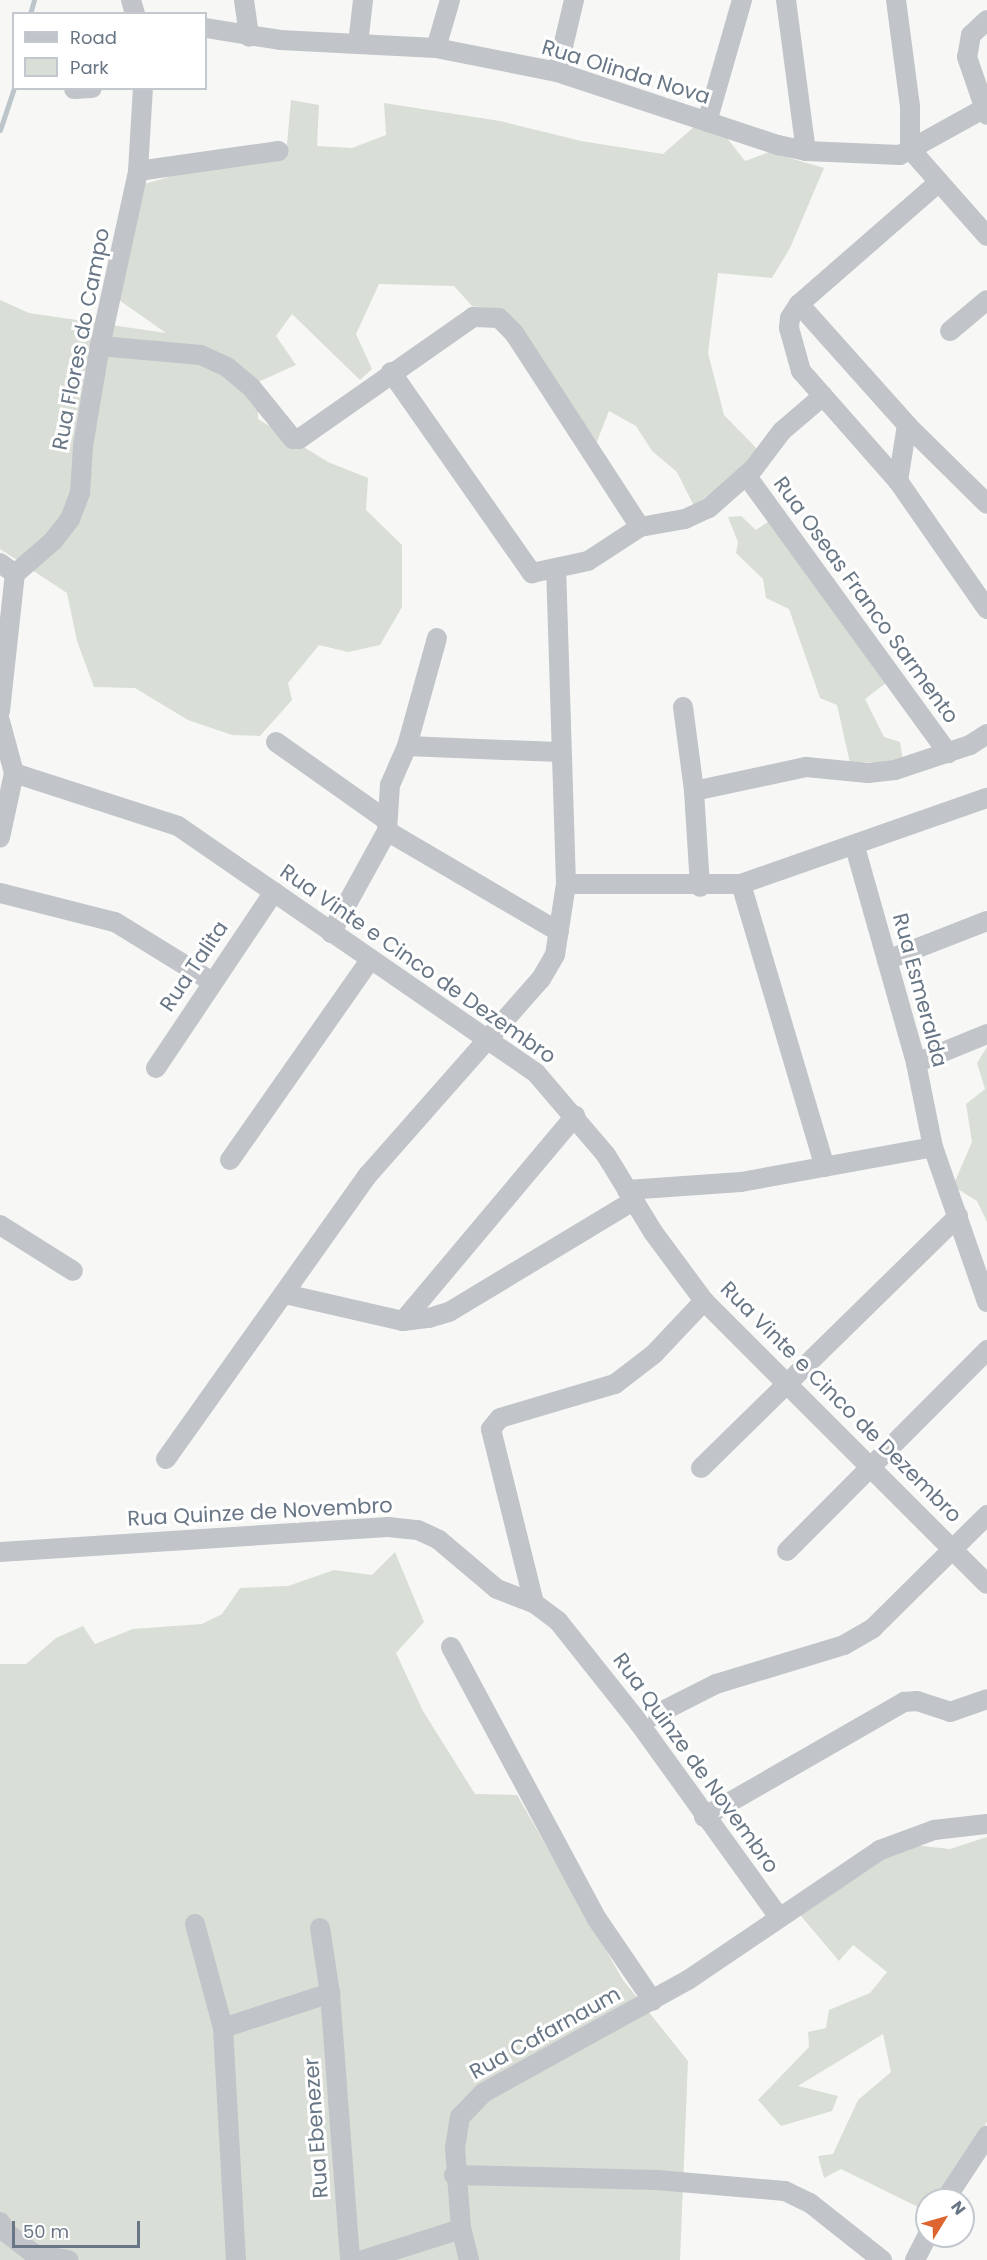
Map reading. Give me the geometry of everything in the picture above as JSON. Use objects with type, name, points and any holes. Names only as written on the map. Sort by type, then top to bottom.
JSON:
[{"type":"street","points":[[244,0],[249,37]]},
{"type":"street","points":[[358,45],[363,0]]},
{"type":"street","points":[[436,48],[450,0]]},
{"type":"street","points":[[557,72],[574,0]]},
{"type":"street","points":[[707,122],[742,0]]},
{"type":"street","points":[[786,0],[806,151]]},
{"type":"street","points":[[896,0],[910,106],[910,149],[987,236]]},
{"type":"street","points":[[985,112],[967,57],[971,35],[987,20]]},
{"type":"street","name":"Rua Olinda Nova","points":[[207,28],[249,37],[436,48],[557,72],[707,122],[806,151],[885,156],[910,149],[985,112]]},
{"type":"street","name":"Rua Flores do Campo","points":[[7,568],[53,541],[73,510],[80,493],[83,446],[100,346],[138,171],[143,90]]},
{"type":"street","points":[[138,171],[279,151]]},
{"type":"street","points":[[939,182],[799,304],[790,318],[792,348],[801,371],[898,481],[982,586],[987,609]]},
{"type":"street","points":[[950,331],[987,300]]},
{"type":"street","points":[[799,304],[907,425],[987,504]]},
{"type":"street","points":[[100,346],[201,355],[227,367],[251,387],[292,439],[308,434],[391,372],[473,317],[499,318],[514,333],[640,527]]},
{"type":"street","points":[[391,372],[527,570],[532,573],[556,570],[588,561],[640,527],[685,519],[709,508],[746,475],[782,431],[823,396]]},
{"type":"street","points":[[898,481],[907,425]]},
{"type":"street","name":"Rua Oseas Franco Sarmento","points":[[746,475],[948,753]]},
{"type":"street","points":[[0,711],[7,568]]},
{"type":"street","points":[[166,1459],[368,1175],[541,979],[555,955],[566,884],[559,752],[556,570]]},
{"type":"street","points":[[331,933],[386,826],[390,785],[407,746],[437,638]]},
{"type":"street","points":[[683,707],[694,791],[700,887]]},
{"type":"street","points":[[0,721],[14,773],[0,838]]},
{"type":"street","points":[[694,791],[806,766],[868,773],[895,770],[948,753],[987,734]]},
{"type":"street","points":[[276,742],[386,826],[559,932]]},
{"type":"street","points":[[407,746],[559,752]]},
{"type":"street","name":"Rua Vinte e Cinco de Dezembro","points":[[14,773],[178,826],[536,1073],[606,1155],[630,1195],[704,1301],[786,1386],[987,1584]]},
{"type":"street","points":[[566,884],[700,887],[741,884],[855,847],[987,798]]},
{"type":"street","name":"Rua Esmeralda","points":[[855,847],[916,1063],[933,1147],[987,1302]]},
{"type":"street","points":[[741,884],[825,1167]]},
{"type":"street","name":"Rua Talita","points":[[156,1068],[211,981],[274,892]]},
{"type":"street","points":[[0,893],[115,922],[211,981]]},
{"type":"street","points":[[887,960],[987,921]]},
{"type":"street","points":[[231,1160],[370,960]]},
{"type":"street","points":[[916,1063],[987,1034]]},
{"type":"street","points":[[403,1321],[575,1116]]},
{"type":"street","points":[[285,1294],[403,1321],[449,1312],[630,1195],[741,1182],[933,1147]]},
{"type":"street","points":[[701,1468],[958,1216]]},
{"type":"street","points":[[0,1226],[73,1271]]},
{"type":"street","points":[[534,1603],[493,1447],[495,1423],[500,1418],[615,1384],[654,1354],[704,1301]]},
{"type":"street","points":[[787,1551],[987,1350]]},
{"type":"street","points":[[639,1723],[717,1684],[844,1645],[873,1628],[987,1515]]},
{"type":"street","name":"Rua Quinze de Novembro","points":[[0,1552],[388,1527],[418,1530],[439,1540],[497,1589],[534,1603],[577,1642],[639,1723],[704,1817],[778,1916]]},
{"type":"street","points":[[451,1647],[597,1919],[653,2001]]},
{"type":"street","points":[[704,1817],[898,1705],[917,1701],[950,1712],[987,1699]]},
{"type":"street","name":"Rua Cafarnaum","points":[[468,2260],[461,2229],[454,2175],[460,2117],[468,2106],[483,2093],[653,2001],[880,1850],[908,1837],[987,1824]]},
{"type":"street","points":[[195,1924],[223,2028],[236,2260]]},
{"type":"street","name":"Rua Ebenezer","points":[[320,1928],[330,1994],[350,2260]]},
{"type":"street","points":[[223,2028],[330,1994]]},
{"type":"street","points":[[953,2188],[987,2136]]},
{"type":"street","points":[[454,2175],[657,2180],[785,2191],[810,2203],[882,2260]]},
{"type":"street","points":[[0,2222],[25,2248],[60,2259]]},
{"type":"street","points":[[363,2260],[461,2229]]},
{"type":"green space","points":[[291,100],[319,105],[317,146],[352,148],[386,135],[384,103],[500,121],[581,141],[663,154],[695,126],[727,138],[745,161],[769,152],[824,168],[790,248],[772,278],[718,273],[708,353],[724,415],[763,455],[694,506],[677,472],[652,451],[636,426],[609,411],[592,454],[507,311],[472,306],[454,286],[379,284],[356,334],[372,369],[360,380],[292,314],[276,336],[296,365],[258,382],[258,419],[328,462],[368,478],[366,510],[402,545],[402,607],[380,645],[348,652],[319,645],[288,683],[292,700],[260,736],[232,735],[188,720],[135,688],[94,687],[77,641],[67,593],[0,549],[0,300],[29,313],[166,333],[119,300],[144,184],[215,164],[286,155]]},
{"type":"green space","points":[[741,516],[756,530],[772,519],[894,677],[865,699],[884,737],[900,742],[903,761],[850,763],[837,705],[820,698],[789,609],[766,598],[763,579],[736,553],[738,542],[728,517]]},
{"type":"green space","points":[[987,1047],[987,1222],[977,1201],[953,1186],[972,1142],[966,1104],[985,1089],[977,1063]]},
{"type":"green space","points":[[395,1552],[424,1622],[396,1653],[423,1711],[475,1794],[517,1795],[623,1980],[688,2061],[680,2260],[0,2260],[0,1664],[26,1664],[56,1638],[83,1626],[95,1644],[133,1629],[202,1624],[222,1614],[240,1588],[288,1586],[334,1570],[372,1575]]},
{"type":"green space","points":[[987,1837],[987,2122],[942,2188],[915,2188],[915,2206],[841,2169],[824,2178],[818,2156],[833,2154],[858,2100],[891,2072],[883,2034],[798,2086],[838,2096],[832,2111],[781,2126],[758,2100],[809,2047],[808,2032],[826,2028],[829,2010],[870,1993],[887,1972],[853,1945],[839,1961],[796,1910],[904,1844],[950,1849]]},
{"type":"waterway","points":[[31,12],[34,0]]},
{"type":"waterway","points":[[0,130],[13,90]]}]
